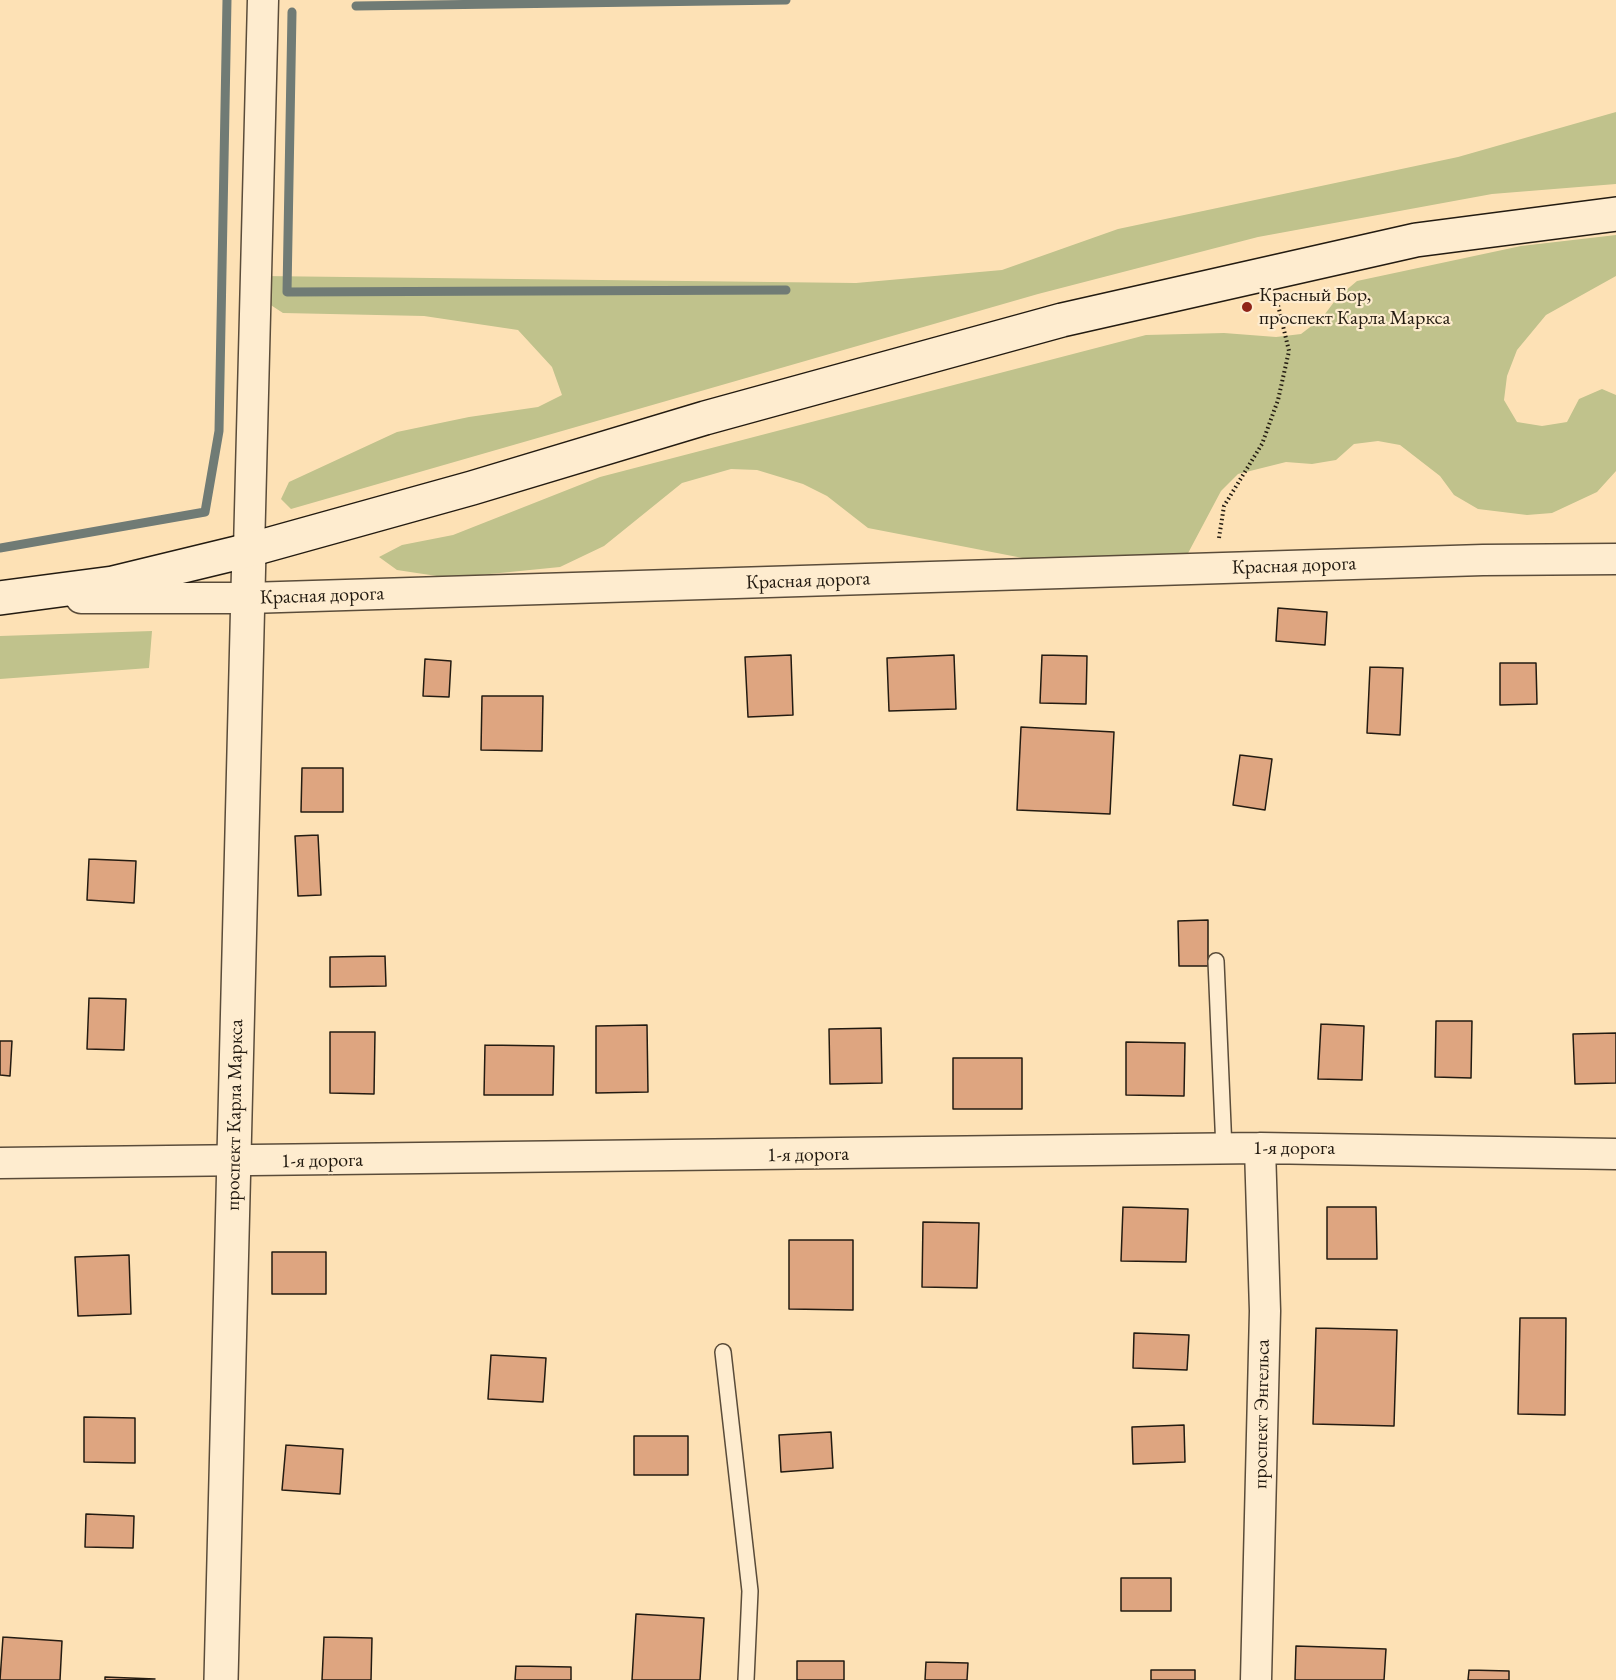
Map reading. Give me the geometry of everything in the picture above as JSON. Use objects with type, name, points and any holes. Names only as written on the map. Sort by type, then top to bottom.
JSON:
[{"type":"main road","points":[[0,598],[113,583],[249,550],[472,488],[717,415],[1074,317],[1416,240],[1616,214]]},
{"type":"main road","name":"проспект Карла Маркса","points":[[221,1680],[249,550]]},
{"type":"street","points":[[249,550],[264,0]]},
{"type":"street","name":"Красная дорога","points":[[0,598],[248,598],[1484,560],[1616,560]]},
{"type":"street","name":"1-я дорога","points":[[0,1163],[1260,1148],[1616,1154]]},
{"type":"street","name":"проспект Энгельса","points":[[1256,1680],[1264,1311],[1260,1148]]},
{"type":"lane","points":[[1216,961],[1224,1150]]},
{"type":"lane","points":[[723,1352],[750,1591],[746,1680]]},
{"type":"path","points":[[1214,569],[1224,506],[1262,444],[1278,400],[1289,351],[1275,294]]},
{"type":"green space","points":[[1616,112],[1616,184],[1492,194],[1258,237],[1038,294],[291,509],[281,499],[289,482],[397,432],[469,417],[538,407],[562,395],[552,367],[518,330],[424,316],[283,313],[263,300],[262,276],[856,283],[1002,270],[1118,229],[1458,157]]},
{"type":"green space","points":[[1616,235],[1616,276],[1546,315],[1517,350],[1507,376],[1504,400],[1517,422],[1542,426],[1567,422],[1579,399],[1602,389],[1616,395],[1616,471],[1597,492],[1552,513],[1527,515],[1478,509],[1454,495],[1440,476],[1400,445],[1378,441],[1354,444],[1336,460],[1312,464],[1286,462],[1238,474],[1221,491],[1186,557],[1033,560],[868,528],[827,496],[803,484],[757,470],[731,469],[682,483],[604,546],[560,567],[450,578],[397,570],[379,557],[402,545],[453,535],[600,477],[1146,335],[1224,333],[1276,337],[1301,334],[1322,318],[1337,298],[1357,281],[1521,246]]},
{"type":"green space","points":[[152,631],[149,668],[0,679],[0,636]]},
{"type":"building","points":[[1278,608],[1327,612],[1325,645],[1276,641]]},
{"type":"building","points":[[791,655],[793,715],[748,717],[745,657]]},
{"type":"building","points":[[954,655],[956,709],[889,711],[887,658]]},
{"type":"building","points":[[1042,655],[1087,656],[1086,704],[1040,703]]},
{"type":"building","points":[[425,659],[451,661],[449,697],[423,696]]},
{"type":"building","points":[[1500,663],[1536,663],[1537,704],[1500,705]]},
{"type":"building","points":[[1370,667],[1403,668],[1400,735],[1367,733]]},
{"type":"building","points":[[482,696],[543,696],[542,751],[481,750]]},
{"type":"building","points":[[1021,727],[1114,732],[1110,814],[1017,810]]},
{"type":"building","points":[[1240,755],[1272,759],[1265,810],[1233,805]]},
{"type":"building","points":[[302,768],[343,768],[343,812],[301,812]]},
{"type":"building","points":[[318,835],[321,895],[298,896],[295,836]]},
{"type":"building","points":[[89,859],[136,861],[134,903],[87,900]]},
{"type":"building","points":[[1208,920],[1208,966],[1179,966],[1178,921]]},
{"type":"building","points":[[385,956],[386,986],[330,987],[330,957]]},
{"type":"building","points":[[89,998],[126,999],[124,1050],[87,1049]]},
{"type":"building","points":[[1436,1021],[1472,1021],[1471,1078],[1435,1077]]},
{"type":"building","points":[[1321,1024],[1364,1026],[1362,1080],[1318,1079]]},
{"type":"building","points":[[647,1025],[648,1092],[596,1093],[596,1026]]},
{"type":"building","points":[[881,1028],[882,1083],[830,1084],[829,1029]]},
{"type":"building","points":[[330,1032],[375,1032],[374,1094],[330,1093]]},
{"type":"building","points":[[1616,1033],[1616,1083],[1575,1084],[1573,1034]]},
{"type":"building","points":[[0,1041],[12,1041],[10,1076],[0,1075]]},
{"type":"building","points":[[1126,1042],[1185,1043],[1184,1096],[1126,1095]]},
{"type":"building","points":[[485,1045],[554,1046],[553,1095],[484,1095]]},
{"type":"building","points":[[953,1058],[1022,1058],[1022,1109],[953,1109]]},
{"type":"building","points":[[1123,1207],[1188,1209],[1186,1262],[1121,1261]]},
{"type":"building","points":[[1327,1207],[1376,1207],[1377,1259],[1327,1259]]},
{"type":"building","points":[[923,1222],[979,1223],[977,1288],[922,1287]]},
{"type":"building","points":[[789,1240],[853,1240],[853,1310],[789,1309]]},
{"type":"building","points":[[272,1252],[326,1252],[326,1294],[272,1294]]},
{"type":"building","points":[[129,1255],[131,1314],[78,1316],[75,1257]]},
{"type":"building","points":[[1520,1318],[1566,1318],[1565,1415],[1518,1414]]},
{"type":"building","points":[[1316,1328],[1397,1330],[1394,1426],[1313,1424]]},
{"type":"building","points":[[1134,1333],[1189,1335],[1187,1370],[1133,1368]]},
{"type":"building","points":[[491,1355],[546,1358],[543,1402],[488,1399]]},
{"type":"building","points":[[84,1417],[135,1418],[135,1463],[84,1462]]},
{"type":"building","points":[[1184,1425],[1185,1462],[1133,1464],[1132,1427]]},
{"type":"building","points":[[831,1432],[833,1468],[781,1472],[779,1435]]},
{"type":"building","points":[[634,1436],[688,1436],[688,1475],[634,1475]]},
{"type":"building","points":[[286,1445],[343,1449],[340,1494],[282,1490]]},
{"type":"building","points":[[86,1514],[134,1516],[133,1548],[85,1547]]},
{"type":"building","points":[[1121,1578],[1171,1578],[1171,1611],[1121,1611]]},
{"type":"building","points":[[636,1614],[704,1618],[700,1680],[632,1680]]},
{"type":"building","points":[[3,1637],[62,1641],[60,1680],[0,1680]]},
{"type":"building","points":[[324,1637],[372,1638],[371,1680],[322,1680]]},
{"type":"building","points":[[1296,1646],[1386,1649],[1384,1680],[1295,1680]]},
{"type":"building","points":[[797,1661],[844,1661],[844,1680],[797,1680]]},
{"type":"building","points":[[926,1662],[968,1663],[967,1680],[925,1680]]},
{"type":"building","points":[[516,1666],[571,1667],[571,1680],[515,1680]]},
{"type":"building","points":[[1151,1670],[1195,1670],[1195,1680],[1151,1680]]},
{"type":"building","points":[[1469,1670],[1509,1671],[1509,1680],[1468,1680]]},
{"type":"building","points":[[105,1677],[155,1679],[105,1680]]},
{"type":"waterway","points":[[0,548],[205,512],[219,431],[227,0]]},
{"type":"waterway","points":[[356,6],[786,0]]},
{"type":"waterway","points":[[292,12],[287,292],[786,290]]},
{"type":"place","name":"Красный Бор, проспект Карла Маркса","points":[[1247,307]]}]
